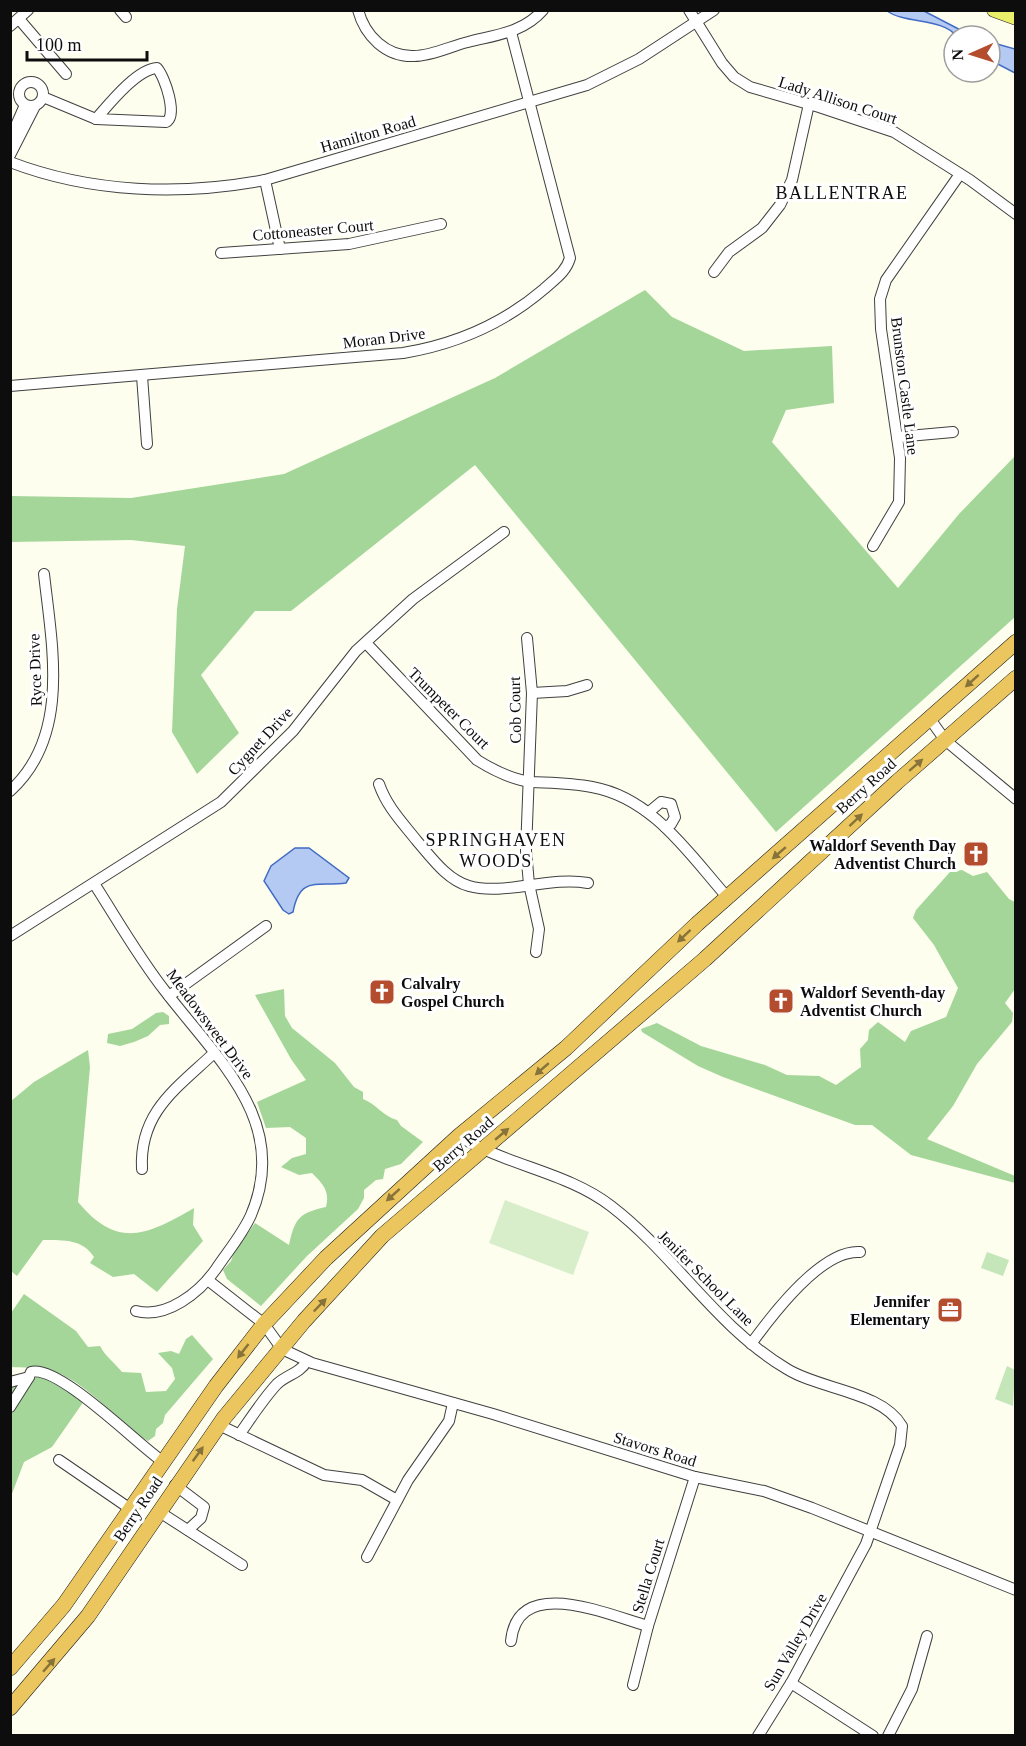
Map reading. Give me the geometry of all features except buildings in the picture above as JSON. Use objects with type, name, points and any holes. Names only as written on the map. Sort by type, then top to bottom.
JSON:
[{"type":"highway","name":"Berry Road","points":[[10,1668],[64,1605],[162,1461],[264,1324],[367,1219],[459,1136],[566,1048],[728,898],[1016,642]]},
{"type":"highway","name":"Berry Road","points":[[10,1708],[88,1616],[175,1485],[219,1425],[282,1349],[382,1236],[705,959],[1016,678]]},
{"type":"main road","points":[[994,10],[1016,18]]},
{"type":"street","points":[[28,10],[15,22],[66,74]]},
{"type":"street","points":[[358,10],[364,28],[377,44],[405,56],[416,57],[511,32],[532,21],[543,10]]},
{"type":"street","name":"Lady Allison Court","points":[[689,10],[734,77],[750,87],[894,132],[960,174],[1016,214]]},
{"type":"street","name":"Hamilton Road","points":[[10,162],[57,178],[107,186],[220,187],[266,180],[586,84],[622,69],[714,10]]},
{"type":"street","points":[[511,32],[531,101]]},
{"type":"street","points":[[10,155],[34,103],[42,88],[36,82],[24,84],[15,90],[20,99],[34,103],[96,118],[166,123],[171,120],[172,116],[169,96],[160,71],[152,69],[143,73],[114,98],[96,118]]},
{"type":"street","name":"Moran Drive","points":[[10,386],[142,376],[423,349],[447,344],[491,326],[530,301],[561,274],[570,258],[531,101]]},
{"type":"street","points":[[10,139],[34,103]]},
{"type":"street","points":[[714,272],[729,252],[762,228],[780,205],[792,180],[809,104]]},
{"type":"street","name":"Brunston Castle Lane","points":[[873,546],[899,502],[897,437],[881,329],[880,299],[886,280],[960,174]]},
{"type":"street","points":[[266,180],[280,249]]},
{"type":"street","name":"Cottoneaster Court","points":[[221,253],[362,242],[441,224]]},
{"type":"street","points":[[142,376],[147,444]]},
{"type":"street","points":[[897,437],[953,432]]},
{"type":"street","name":"Cygnet Drive","points":[[10,936],[95,885],[221,802],[293,731],[345,663],[412,599],[504,532]]},
{"type":"street","name":"Ryce Drive","points":[[10,791],[32,767],[45,740],[52,709],[44,574]]},
{"type":"street","name":"Cob Court","points":[[527,638],[532,693],[526,851],[529,884],[539,930],[536,952]]},
{"type":"street","name":"Trumpeter Court","points":[[366,643],[477,760],[494,770],[530,782],[564,782],[594,787],[615,794],[649,812],[728,898]]},
{"type":"street","points":[[532,693],[567,691],[587,685]]},
{"type":"street","points":[[930,719],[945,740],[1016,800]]},
{"type":"street","points":[[379,784],[385,802],[447,873],[468,886],[486,888],[561,880],[588,883]]},
{"type":"street","points":[[649,812],[661,802],[671,804],[675,817],[671,824],[665,827]]},
{"type":"street","name":"Meadowsweet Drive","points":[[95,885],[169,996],[233,1074],[248,1101],[261,1142],[262,1161],[257,1197],[251,1215],[240,1236],[209,1281],[189,1297],[160,1311],[136,1311]]},
{"type":"street","points":[[169,996],[266,926]]},
{"type":"street","points":[[142,1169],[141,1156],[148,1129],[161,1103],[214,1053]]},
{"type":"street","name":"Jenifer School Lane","points":[[459,1136],[482,1150],[598,1196],[632,1225],[731,1329],[788,1370],[818,1384],[867,1399],[896,1415],[902,1426],[900,1445],[868,1532]]},
{"type":"street","points":[[752,1344],[804,1281],[839,1255],[860,1252]]},
{"type":"street","points":[[209,1281],[264,1324],[282,1349]]},
{"type":"street","name":"Stavors Road","points":[[282,1349],[307,1361],[695,1477],[764,1491],[1016,1590]]},
{"type":"street","points":[[239,1435],[271,1391],[284,1378],[298,1372],[307,1361]]},
{"type":"street","points":[[10,1407],[31,1372],[40,1371],[65,1382],[162,1461]]},
{"type":"street","points":[[10,1382],[29,1377]]},
{"type":"street","points":[[367,1557],[397,1500],[449,1421],[453,1403]]},
{"type":"street","points":[[219,1425],[324,1475],[362,1480],[397,1500]]},
{"type":"street","points":[[59,1460],[129,1508]]},
{"type":"street","name":"Stella Court","points":[[633,1685],[648,1626],[695,1477]]},
{"type":"street","points":[[175,1485],[204,1507],[201,1518],[188,1530]]},
{"type":"street","points":[[158,1511],[242,1565]]},
{"type":"street","name":"Sun Valley Drive","points":[[758,1736],[791,1683],[855,1561],[856,1548],[862,1534],[868,1532]]},
{"type":"street","points":[[511,1641],[517,1618],[525,1610],[544,1604],[568,1605],[648,1626]]},
{"type":"street","points":[[888,1736],[912,1689],[927,1636]]},
{"type":"street","points":[[791,1683],[873,1736]]},
{"type":"green space","points":[[645,290],[672,317],[744,351],[832,346],[834,403],[786,410],[772,442],[898,588],[959,514],[1015,456],[1015,617],[776,832],[475,465],[291,611],[255,611],[201,675],[239,733],[197,774],[172,732],[177,609],[185,546],[131,540],[11,542],[11,496],[131,498],[284,474],[495,378]]},
{"type":"green space","points":[[962,870],[973,876],[987,872],[1009,899],[1015,902],[1015,989],[1005,1003],[1013,1013],[1012,1022],[977,1064],[953,1106],[927,1139],[1015,1176],[1015,1183],[911,1155],[872,1125],[855,1125],[723,1077],[698,1066],[642,1032],[641,1029],[657,1023],[701,1046],[765,1065],[787,1075],[819,1076],[836,1085],[861,1067],[860,1049],[868,1040],[869,1030],[878,1022],[905,1042],[911,1031],[946,1017],[958,988],[934,945],[913,918],[916,910],[950,872]]},
{"type":"green space","points":[[284,989],[285,1016],[292,1028],[335,1063],[354,1087],[363,1092],[363,1099],[397,1120],[401,1126],[423,1142],[401,1164],[385,1169],[383,1179],[376,1180],[364,1190],[364,1198],[358,1209],[307,1256],[261,1306],[227,1279],[223,1270],[231,1261],[234,1252],[255,1223],[289,1245],[296,1223],[300,1218],[326,1207],[327,1201],[325,1188],[312,1173],[299,1175],[281,1167],[292,1158],[306,1154],[306,1138],[290,1127],[266,1128],[257,1102],[306,1080],[291,1059],[255,995]]},
{"type":"green space","points":[[163,1012],[169,1016],[169,1024],[160,1025],[148,1036],[120,1046],[107,1043],[108,1034],[132,1029],[156,1013]]},
{"type":"green space","points":[[88,1050],[90,1067],[78,1202],[106,1227],[120,1232],[133,1233],[162,1225],[194,1208],[193,1225],[203,1241],[157,1292],[134,1274],[113,1277],[90,1263],[94,1257],[89,1251],[72,1242],[43,1240],[17,1276],[11,1271],[11,1101],[34,1082]]},
{"type":"green space","points":[[505,1200],[589,1232],[573,1275],[489,1243]]},
{"type":"green space","points":[[987,1252],[1009,1260],[1003,1276],[981,1268]]},
{"type":"green space","points":[[24,1294],[76,1331],[88,1347],[100,1346],[122,1372],[141,1373],[146,1392],[166,1391],[175,1379],[172,1368],[158,1353],[171,1351],[179,1354],[186,1339],[192,1335],[213,1359],[165,1415],[163,1423],[156,1429],[155,1436],[148,1441],[75,1382],[43,1369],[11,1367],[11,1313]]},
{"type":"green space","points":[[1007,1366],[1015,1370],[1013,1406],[995,1399]]},
{"type":"green space","points":[[37,1374],[84,1401],[52,1447],[24,1462],[10,1499],[10,1375]]},
{"type":"water","points":[[887,11],[924,11],[949,24],[942,24],[942,26]]},
{"type":"water","points":[[1002,45],[1015,49],[1015,73],[1002,66]]},
{"type":"water","points":[[295,848],[309,848],[349,878],[346,883],[318,884],[305,888],[296,900],[293,912],[289,914],[283,910],[264,881],[271,866]]},
{"type":"place","name":"Waldorf Seventh Day Adventist Church","points":[[976,854]]},
{"type":"place","name":"Calvalry Gospel Church","points":[[382,992]]},
{"type":"place","name":"Waldorf Seventh-day Adventist Church","points":[[781,1001]]},
{"type":"place","name":"Jennifer Elementary","points":[[950,1310]]},
{"type":"district","name":"BALLENTRAE","points":[[842,193]]},
{"type":"district","name":"SPRINGHAVEN WOODS","points":[[496,850]]}]
